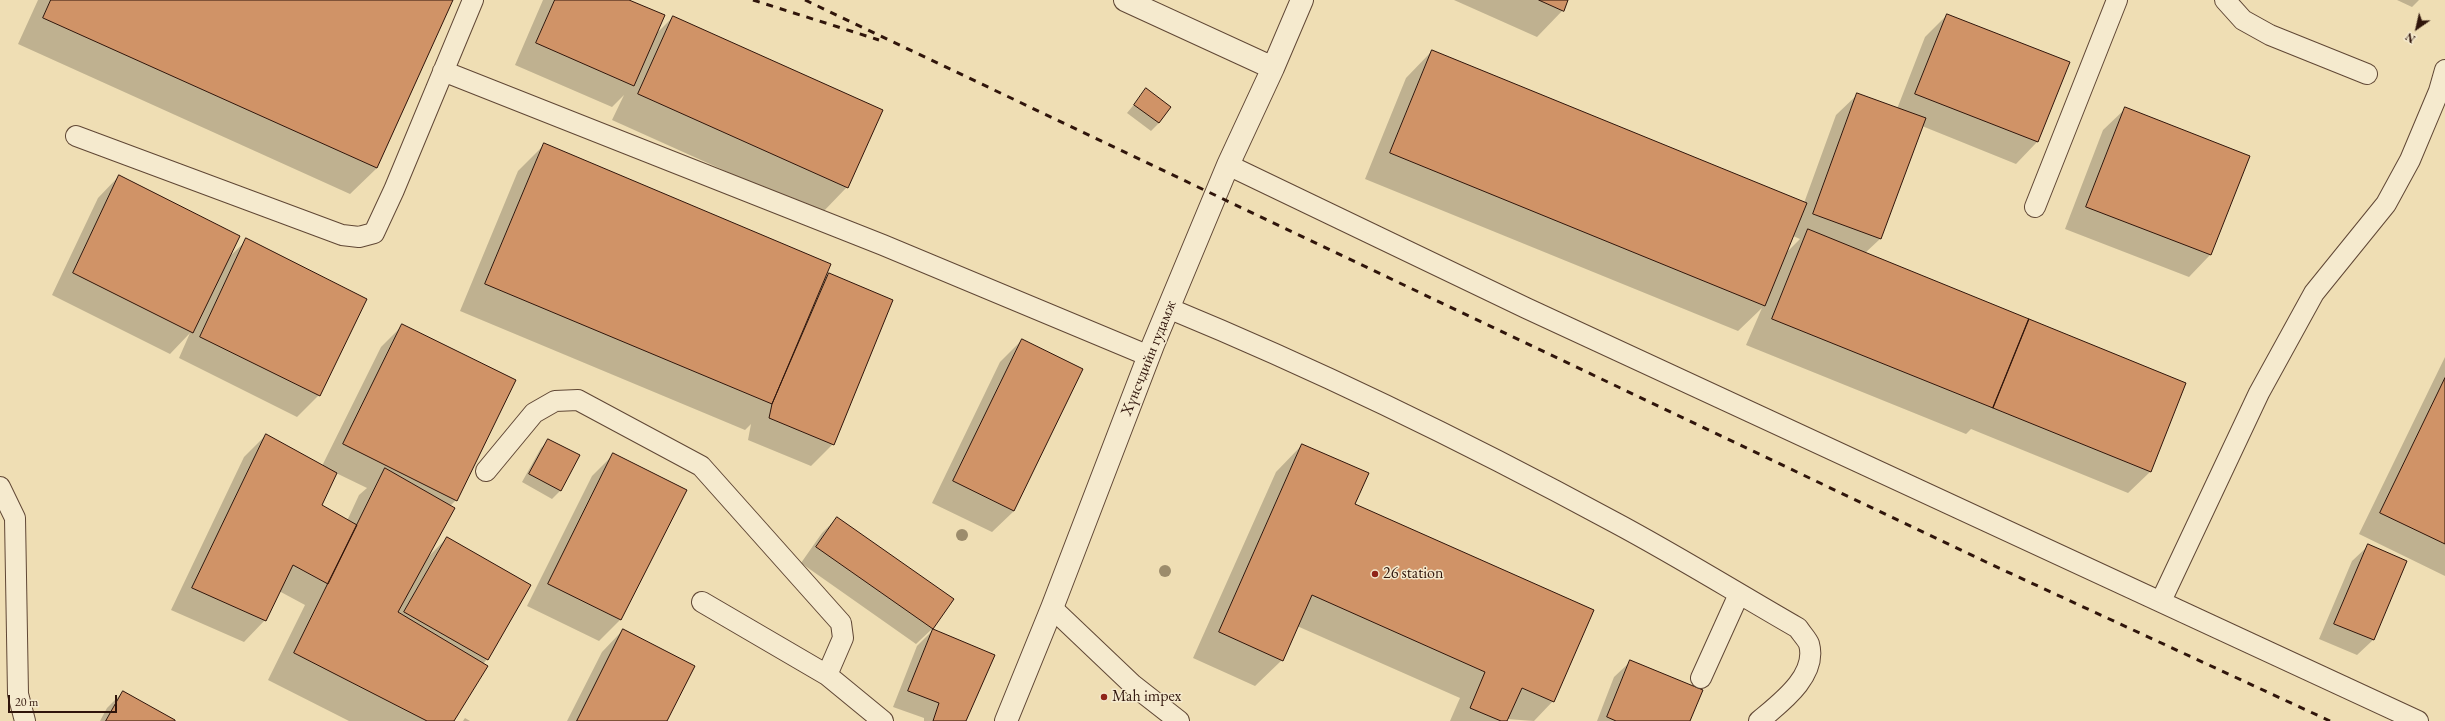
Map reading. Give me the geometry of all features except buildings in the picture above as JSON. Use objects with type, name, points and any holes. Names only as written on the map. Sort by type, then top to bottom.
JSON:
[{"type":"street","points":[[1125,0],[1273,68]]},
{"type":"street","name":"Хүнсчдийн гудамж","points":[[1006,721],[1052,608],[1168,308],[1228,165],[1273,68],[1302,0]]},
{"type":"lane","points":[[76,136],[342,235],[358,237],[374,233],[472,0]]},
{"type":"lane","points":[[2035,207],[2117,0]]},
{"type":"lane","points":[[2225,0],[2243,20],[2270,35],[2367,74]]},
{"type":"lane","points":[[2161,602],[2259,393],[2314,293],[2386,204],[2410,160],[2439,90],[2445,70]]},
{"type":"lane","points":[[443,71],[883,245],[1149,356]]},
{"type":"lane","points":[[1228,165],[1526,308],[2418,721]]},
{"type":"lane","points":[[1168,308],[1240,338],[1402,411],[1615,522],[1798,628],[1809,644],[1808,665],[1793,693],[1759,721]]},
{"type":"lane","points":[[486,472],[534,414],[555,401],[578,400],[701,466],[841,623],[843,638],[827,675]]},
{"type":"lane","points":[[0,487],[15,518],[18,694],[25,721]]},
{"type":"lane","points":[[1701,678],[1738,594]]},
{"type":"lane","points":[[702,602],[827,675],[883,721]]},
{"type":"lane","points":[[1052,608],[1133,685],[1179,721]]},
{"type":"railway","points":[[753,0],[879,40]]},
{"type":"railway","points":[[805,0],[1986,562],[2330,721]]},
{"type":"place","name":"26 station","points":[[1375,574]]},
{"type":"place","name":"Mah impex","points":[[1104,697]]}]
